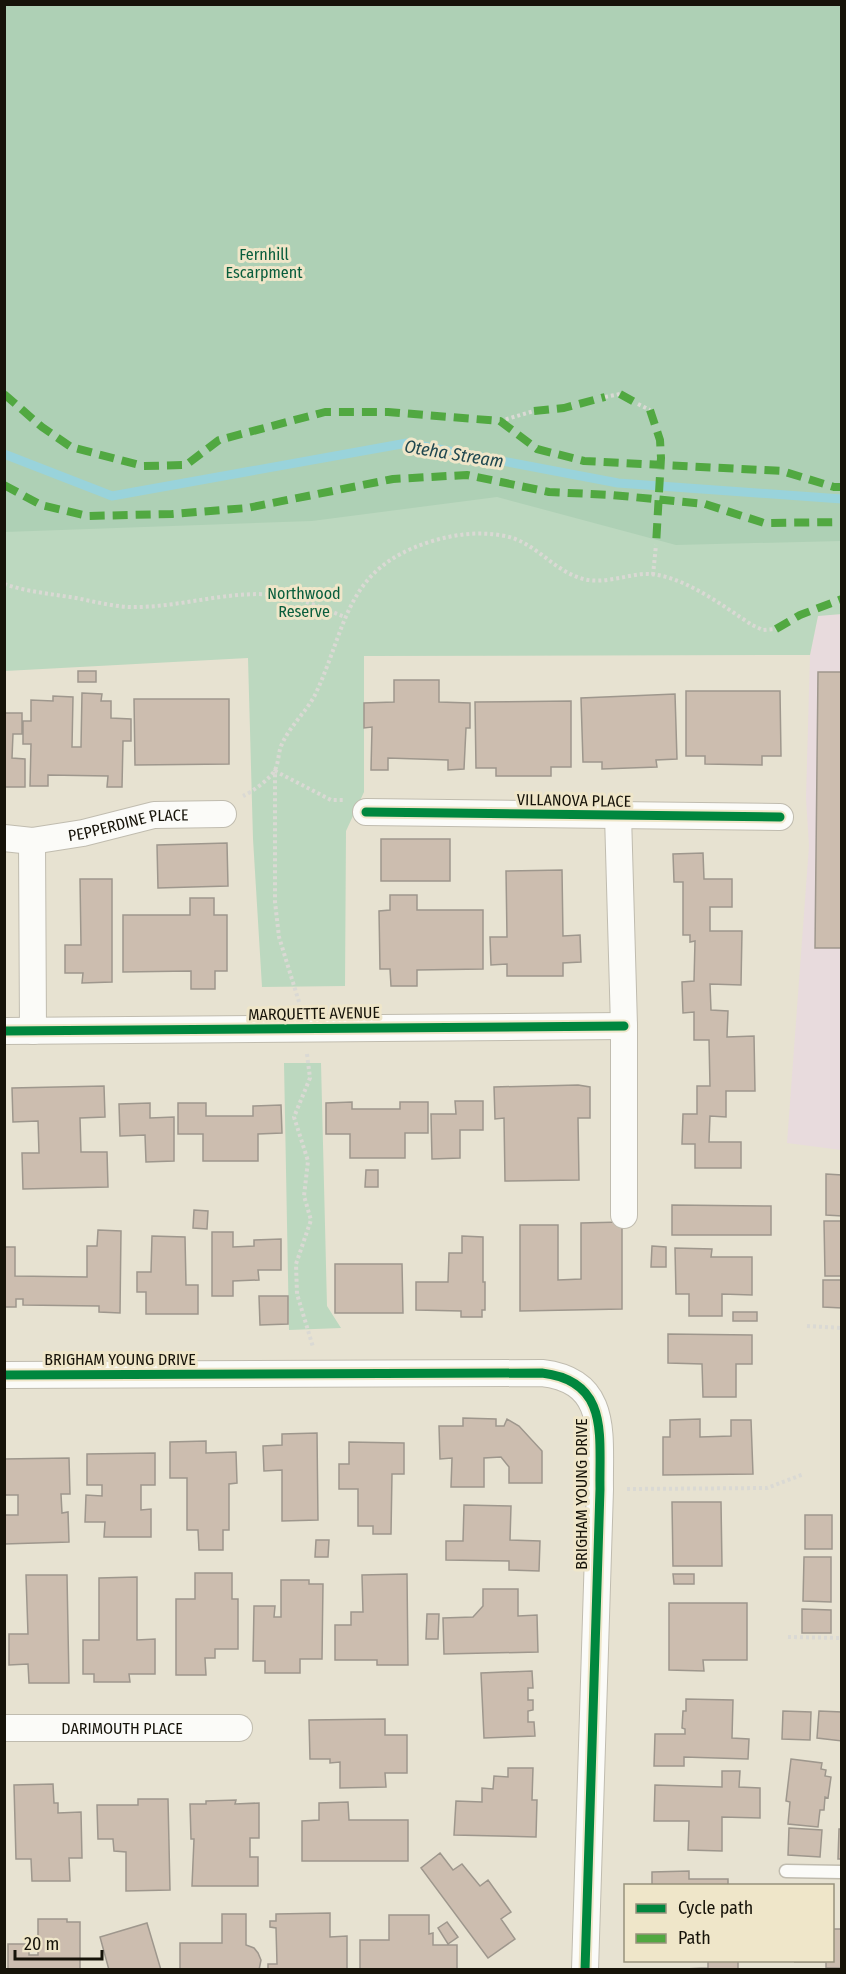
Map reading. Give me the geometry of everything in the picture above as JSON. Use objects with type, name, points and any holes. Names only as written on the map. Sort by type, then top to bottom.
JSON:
[{"type":"street","name":"VILLANOVA PLACE","points":[[358,806],[618,815],[780,817]]},
{"type":"street","name":"PEPPERDINE PLACE","points":[[4,838],[32,841],[83,833],[154,815],[224,814]]},
{"type":"street","name":"VILLANOVA PLACE","points":[[618,815],[624,1026],[624,1215]]},
{"type":"street","points":[[32,841],[33,1031]]},
{"type":"street","name":"MARQUETTE AVENUE","points":[[4,1032],[624,1026]]},
{"type":"street","name":"BRIGHAM YOUNG DRIVE","points":[[4,1375],[542,1373],[558,1375],[571,1380],[582,1389],[591,1399],[596,1413],[599,1430],[600,1489],[585,1970]]},
{"type":"street","name":"DARIMOUTH PLACE","points":[[4,1728],[239,1728]]},
{"type":"lane","points":[[786,1871],[842,1872]]},
{"type":"path","points":[[605,397],[620,394]]},
{"type":"path","points":[[638,404],[650,411]]},
{"type":"path","points":[[500,421],[534,411]]},
{"type":"path","points":[[300,1006],[289,974],[275,902],[275,771],[282,744],[314,696],[345,617],[367,581],[386,562],[413,548],[469,533],[495,534],[520,541],[570,574],[586,580],[608,580],[643,574],[672,578],[752,625],[763,630],[776,629]]},
{"type":"path","points":[[653,574],[656,545]]},
{"type":"path","points":[[4,584],[23,590],[110,605],[138,607],[222,596],[274,595],[298,599],[345,617]]},
{"type":"path","points":[[275,771],[331,800],[358,806]]},
{"type":"path","points":[[224,814],[236,799],[252,792],[275,771]]},
{"type":"path","points":[[306,1050],[310,1077],[294,1117],[308,1161],[304,1196],[311,1220],[296,1264],[297,1294],[316,1355]]},
{"type":"path","points":[[807,1326],[842,1328]]},
{"type":"path","points":[[600,1489],[767,1488],[804,1474]]},
{"type":"path","points":[[788,1637],[842,1638]]},
{"type":"shaded area","points":[[841,614],[841,1150],[787,1143],[809,846],[806,798],[810,655],[818,615]]},
{"type":"green space","name":"Fernhill Escarpment","points":[[4,5],[841,5],[841,541],[676,545],[497,497],[312,521],[5,532]]},
{"type":"green space","name":"Fernhill Escarpment","points":[[5,5],[841,5],[842,614],[818,616],[810,655],[364,656],[364,792],[346,831],[345,986],[262,987],[253,839],[248,658],[5,671]]},
{"type":"green space","points":[[284,1063],[321,1063],[327,1306],[341,1328],[289,1330]]},
{"type":"building","points":[[78,671],[96,671],[96,682],[78,682]]},
{"type":"building","points":[[818,672],[842,672],[842,948],[815,948]]},
{"type":"building","points":[[394,680],[439,680],[439,702],[470,703],[470,728],[466,728],[464,769],[448,770],[448,760],[388,758],[388,770],[371,770],[372,727],[364,728],[364,703],[394,702]]},
{"type":"building","points":[[686,691],[780,691],[781,756],[762,756],[762,765],[705,764],[705,756],[686,756]]},
{"type":"building","points":[[82,693],[102,694],[101,701],[111,701],[111,718],[131,719],[131,741],[123,741],[122,787],[107,787],[108,776],[48,775],[48,786],[30,786],[31,744],[23,744],[23,721],[31,721],[31,700],[53,701],[53,696],[73,697],[72,747],[81,747]]},
{"type":"building","points":[[675,694],[677,759],[656,760],[657,767],[602,769],[602,762],[583,762],[581,698]]},
{"type":"building","points":[[134,699],[229,699],[229,764],[135,765]]},
{"type":"building","points":[[571,701],[571,767],[551,767],[551,776],[496,776],[496,768],[476,768],[475,702]]},
{"type":"building","points":[[4,713],[22,713],[22,734],[13,734],[12,758],[25,759],[25,787],[4,787]]},
{"type":"building","points":[[381,839],[450,839],[450,881],[381,881]]},
{"type":"building","points":[[227,843],[228,886],[158,888],[157,845]]},
{"type":"building","points":[[703,853],[704,879],[732,879],[732,907],[710,907],[710,931],[742,931],[741,985],[710,984],[711,1010],[728,1011],[727,1037],[754,1036],[755,1091],[726,1091],[726,1117],[710,1116],[709,1142],[741,1142],[741,1168],[695,1168],[695,1144],[682,1144],[683,1114],[697,1114],[697,1086],[710,1086],[709,1040],[694,1040],[694,1012],[683,1013],[682,982],[694,981],[695,941],[690,942],[690,935],[683,935],[683,882],[674,882],[673,854]]},
{"type":"building","points":[[562,870],[563,936],[580,935],[581,962],[563,963],[563,976],[507,976],[507,964],[491,965],[490,937],[507,937],[506,871]]},
{"type":"building","points":[[80,879],[112,879],[112,982],[82,983],[83,973],[65,973],[65,945],[81,945]]},
{"type":"building","points":[[390,895],[417,895],[417,910],[483,910],[483,969],[417,970],[417,986],[391,986],[390,969],[380,969],[379,911],[390,910]]},
{"type":"building","points":[[190,898],[214,898],[214,915],[227,915],[227,971],[215,971],[215,989],[191,989],[191,971],[123,972],[123,915],[190,915]]},
{"type":"building","points":[[578,1085],[590,1087],[590,1118],[578,1118],[579,1180],[505,1181],[504,1118],[495,1119],[494,1087]]},
{"type":"building","points":[[104,1086],[105,1117],[80,1118],[81,1152],[107,1152],[108,1187],[23,1189],[22,1153],[39,1153],[38,1121],[13,1122],[12,1088]]},
{"type":"building","points":[[455,1101],[483,1101],[483,1130],[460,1130],[460,1158],[432,1159],[431,1114],[456,1114]]},
{"type":"building","points":[[352,1102],[352,1109],[400,1109],[400,1102],[428,1102],[428,1133],[405,1133],[405,1158],[350,1158],[350,1134],[326,1134],[326,1103]]},
{"type":"building","points":[[150,1103],[150,1118],[174,1117],[174,1161],[146,1162],[145,1135],[120,1136],[119,1104]]},
{"type":"building","points":[[178,1103],[206,1103],[206,1116],[253,1116],[253,1106],[281,1105],[282,1133],[258,1134],[258,1161],[203,1161],[203,1134],[178,1134]]},
{"type":"building","points":[[366,1170],[378,1170],[378,1187],[365,1187]]},
{"type":"building","points":[[826,1174],[842,1175],[842,1216],[826,1215]]},
{"type":"building","points":[[672,1205],[771,1206],[771,1235],[672,1235]]},
{"type":"building","points":[[194,1210],[208,1211],[207,1229],[193,1228]]},
{"type":"building","points":[[824,1221],[842,1221],[842,1276],[825,1276]]},
{"type":"building","points":[[622,1222],[622,1309],[520,1311],[520,1225],[558,1225],[558,1280],[581,1279],[581,1223]]},
{"type":"building","points":[[98,1230],[121,1231],[120,1313],[99,1312],[99,1306],[23,1305],[23,1299],[16,1299],[16,1307],[4,1307],[4,1247],[15,1247],[15,1276],[87,1277],[87,1246],[97,1246]]},
{"type":"building","points":[[212,1232],[233,1232],[233,1247],[254,1246],[254,1240],[281,1239],[281,1270],[258,1270],[259,1280],[233,1281],[233,1296],[212,1296]]},
{"type":"building","points":[[152,1236],[185,1237],[186,1285],[198,1285],[198,1314],[146,1314],[146,1292],[137,1292],[137,1272],[151,1272]]},
{"type":"building","points":[[462,1236],[483,1237],[485,1310],[482,1310],[482,1317],[461,1317],[461,1311],[416,1310],[416,1282],[448,1282],[449,1253],[462,1253]]},
{"type":"building","points":[[652,1246],[666,1247],[666,1267],[651,1267]]},
{"type":"building","points":[[675,1248],[712,1249],[711,1257],[752,1257],[752,1295],[722,1294],[722,1316],[689,1316],[689,1294],[676,1294]]},
{"type":"building","points":[[335,1264],[402,1264],[403,1313],[335,1313]]},
{"type":"building","points":[[823,1280],[842,1280],[842,1308],[823,1307]]},
{"type":"building","points":[[259,1296],[288,1296],[288,1324],[260,1325]]},
{"type":"building","points":[[733,1312],[757,1312],[757,1321],[733,1321]]},
{"type":"building","points":[[668,1334],[752,1335],[752,1364],[736,1364],[736,1397],[703,1397],[702,1364],[668,1363]]},
{"type":"building","points":[[463,1418],[496,1419],[496,1426],[504,1426],[507,1419],[519,1426],[542,1451],[542,1483],[509,1483],[509,1467],[501,1457],[484,1458],[484,1487],[451,1487],[452,1458],[440,1459],[439,1426],[463,1426]]},
{"type":"building","points":[[700,1419],[700,1437],[731,1436],[731,1420],[751,1420],[753,1474],[663,1475],[663,1437],[670,1437],[670,1420]]},
{"type":"building","points":[[317,1433],[318,1520],[282,1521],[282,1470],[264,1471],[263,1446],[282,1445],[282,1434]]},
{"type":"building","points":[[206,1441],[206,1453],[236,1452],[237,1483],[229,1484],[229,1530],[223,1530],[223,1550],[199,1550],[198,1530],[187,1530],[187,1478],[170,1478],[170,1442]]},
{"type":"building","points":[[349,1442],[404,1443],[404,1474],[392,1474],[391,1534],[373,1534],[373,1526],[358,1526],[358,1489],[339,1489],[339,1464],[349,1464]]},
{"type":"building","points":[[155,1453],[155,1485],[141,1485],[141,1510],[151,1509],[151,1537],[104,1537],[105,1522],[85,1522],[86,1495],[102,1496],[102,1485],[87,1485],[87,1454]]},
{"type":"building","points":[[69,1458],[70,1494],[61,1494],[62,1513],[68,1512],[69,1542],[4,1544],[4,1515],[18,1515],[18,1495],[4,1495],[4,1459]]},
{"type":"building","points":[[672,1502],[721,1502],[722,1566],[673,1566]]},
{"type":"building","points":[[464,1505],[511,1506],[510,1540],[540,1541],[539,1571],[509,1570],[509,1561],[446,1560],[446,1541],[463,1541]]},
{"type":"building","points":[[805,1515],[832,1515],[832,1549],[805,1549]]},
{"type":"building","points":[[316,1540],[329,1540],[328,1557],[315,1557]]},
{"type":"building","points":[[804,1557],[831,1557],[831,1602],[803,1601]]},
{"type":"building","points":[[195,1573],[232,1573],[232,1599],[238,1599],[238,1649],[215,1649],[215,1658],[205,1658],[206,1675],[176,1675],[176,1599],[195,1599]]},
{"type":"building","points":[[407,1574],[408,1665],[377,1665],[377,1660],[335,1660],[335,1625],[351,1625],[351,1612],[363,1612],[362,1575]]},
{"type":"building","points":[[673,1574],[694,1574],[694,1584],[674,1584]]},
{"type":"building","points":[[26,1575],[67,1575],[69,1683],[29,1683],[28,1664],[9,1665],[9,1634],[28,1634]]},
{"type":"building","points":[[137,1577],[137,1640],[155,1639],[155,1674],[129,1674],[130,1682],[94,1682],[94,1674],[83,1674],[83,1640],[99,1640],[99,1578]]},
{"type":"building","points":[[281,1580],[309,1580],[309,1584],[323,1584],[322,1659],[300,1659],[300,1673],[265,1673],[265,1661],[253,1661],[254,1606],[275,1606],[274,1617],[281,1617]]},
{"type":"building","points":[[483,1589],[518,1589],[518,1616],[537,1615],[538,1652],[444,1654],[443,1618],[473,1617],[483,1606]]},
{"type":"building","points":[[669,1603],[747,1603],[747,1660],[703,1660],[704,1671],[669,1670]]},
{"type":"building","points":[[802,1609],[831,1610],[831,1633],[802,1633]]},
{"type":"building","points":[[427,1614],[439,1614],[438,1639],[426,1639]]},
{"type":"building","points":[[532,1671],[533,1688],[528,1688],[528,1700],[533,1700],[533,1710],[528,1711],[528,1722],[534,1722],[535,1736],[484,1738],[481,1673]]},
{"type":"building","points":[[686,1699],[733,1700],[732,1738],[749,1739],[748,1759],[684,1757],[684,1766],[654,1766],[655,1734],[685,1734],[685,1729],[682,1728]]},
{"type":"building","points":[[783,1711],[811,1712],[810,1740],[782,1739]]},
{"type":"building","points":[[819,1711],[842,1712],[842,1741],[817,1738]]},
{"type":"building","points":[[385,1719],[385,1735],[407,1735],[407,1773],[385,1773],[386,1787],[340,1788],[340,1762],[330,1763],[330,1759],[310,1759],[309,1720]]},
{"type":"building","points":[[791,1759],[822,1763],[821,1769],[826,1770],[825,1776],[831,1777],[828,1798],[825,1797],[824,1810],[820,1810],[818,1827],[788,1824],[790,1802],[786,1801]]},
{"type":"building","points":[[508,1768],[533,1768],[532,1800],[537,1800],[536,1837],[454,1835],[456,1801],[482,1802],[482,1788],[493,1789],[494,1776],[508,1777]]},
{"type":"building","points":[[722,1771],[740,1771],[739,1787],[760,1788],[760,1818],[722,1817],[722,1851],[688,1850],[689,1821],[654,1821],[655,1785],[722,1787]]},
{"type":"building","points":[[53,1784],[54,1803],[58,1803],[58,1813],[81,1812],[82,1858],[69,1858],[70,1881],[32,1881],[31,1859],[16,1859],[14,1785]]},
{"type":"building","points":[[138,1799],[168,1799],[170,1890],[126,1891],[126,1852],[114,1851],[113,1839],[98,1839],[97,1805],[138,1805]]},
{"type":"building","points":[[236,1800],[235,1804],[259,1803],[259,1838],[250,1838],[250,1857],[258,1857],[258,1886],[192,1886],[194,1839],[191,1839],[190,1804]]},
{"type":"building","points":[[348,1802],[349,1820],[408,1820],[408,1861],[302,1861],[302,1821],[319,1820],[319,1803]]},
{"type":"building","points":[[789,1828],[822,1830],[820,1857],[788,1855]]},
{"type":"building","points":[[839,1829],[842,1829],[842,1859],[838,1859]]},
{"type":"building","points":[[440,1853],[453,1870],[462,1864],[480,1886],[488,1880],[511,1912],[501,1919],[515,1939],[488,1958],[421,1868]]},
{"type":"building","points":[[689,1871],[689,1879],[728,1879],[728,1884],[652,1884],[652,1872]]},
{"type":"building","points":[[330,1913],[330,1937],[347,1936],[347,1970],[268,1970],[268,1964],[277,1964],[276,1928],[270,1927],[270,1921],[276,1921],[276,1914]]},
{"type":"building","points":[[222,1914],[246,1914],[246,1945],[254,1948],[258,1953],[261,1960],[259,1970],[180,1970],[180,1943],[222,1943]]},
{"type":"building","points":[[389,1915],[429,1915],[429,1934],[433,1933],[433,1945],[457,1945],[457,1970],[360,1970],[360,1940],[389,1940]]},
{"type":"building","points":[[38,1919],[67,1919],[67,1922],[80,1922],[80,1970],[8,1970],[8,1944],[29,1944],[29,1955],[38,1955]]},
{"type":"building","points":[[447,1922],[458,1937],[448,1944],[438,1928]]},
{"type":"building","points":[[147,1923],[161,1970],[109,1970],[100,1937]]},
{"type":"building","points":[[834,1929],[842,1929],[842,1968],[826,1968],[826,1962],[834,1962]]},
{"type":"building","points":[[708,1962],[738,1962],[738,1970],[657,1970],[708,1968]]},
{"type":"waterway","name":"Oteha Stream","points":[[4,454],[112,496],[407,443],[618,483],[842,499]]},
{"type":"marked path","points":[[4,394],[42,427],[71,447],[143,466],[186,465],[219,440],[325,412],[388,412],[500,421],[537,449],[584,461],[782,471],[834,487],[842,487]]},
{"type":"marked path","points":[[620,394],[638,404]]},
{"type":"marked path","points":[[534,411],[564,408],[605,397]]},
{"type":"marked path","points":[[650,410],[660,440],[661,458],[656,545]]},
{"type":"marked path","points":[[4,485],[41,505],[88,516],[172,514],[247,508],[393,479],[467,475],[549,492],[612,495],[705,504],[764,523],[842,522]]},
{"type":"marked path","points":[[776,629],[800,615],[842,599]]},
{"type":"cycle path","points":[[366,812],[780,817]]},
{"type":"cycle path","points":[[4,1031],[624,1026]]},
{"type":"cycle path","points":[[4,1375],[542,1373],[564,1378],[580,1387],[590,1399],[596,1414],[600,1450],[585,1970]]},
{"type":"park label","name":"Northwood Reserve","points":[[304,602]]}]
